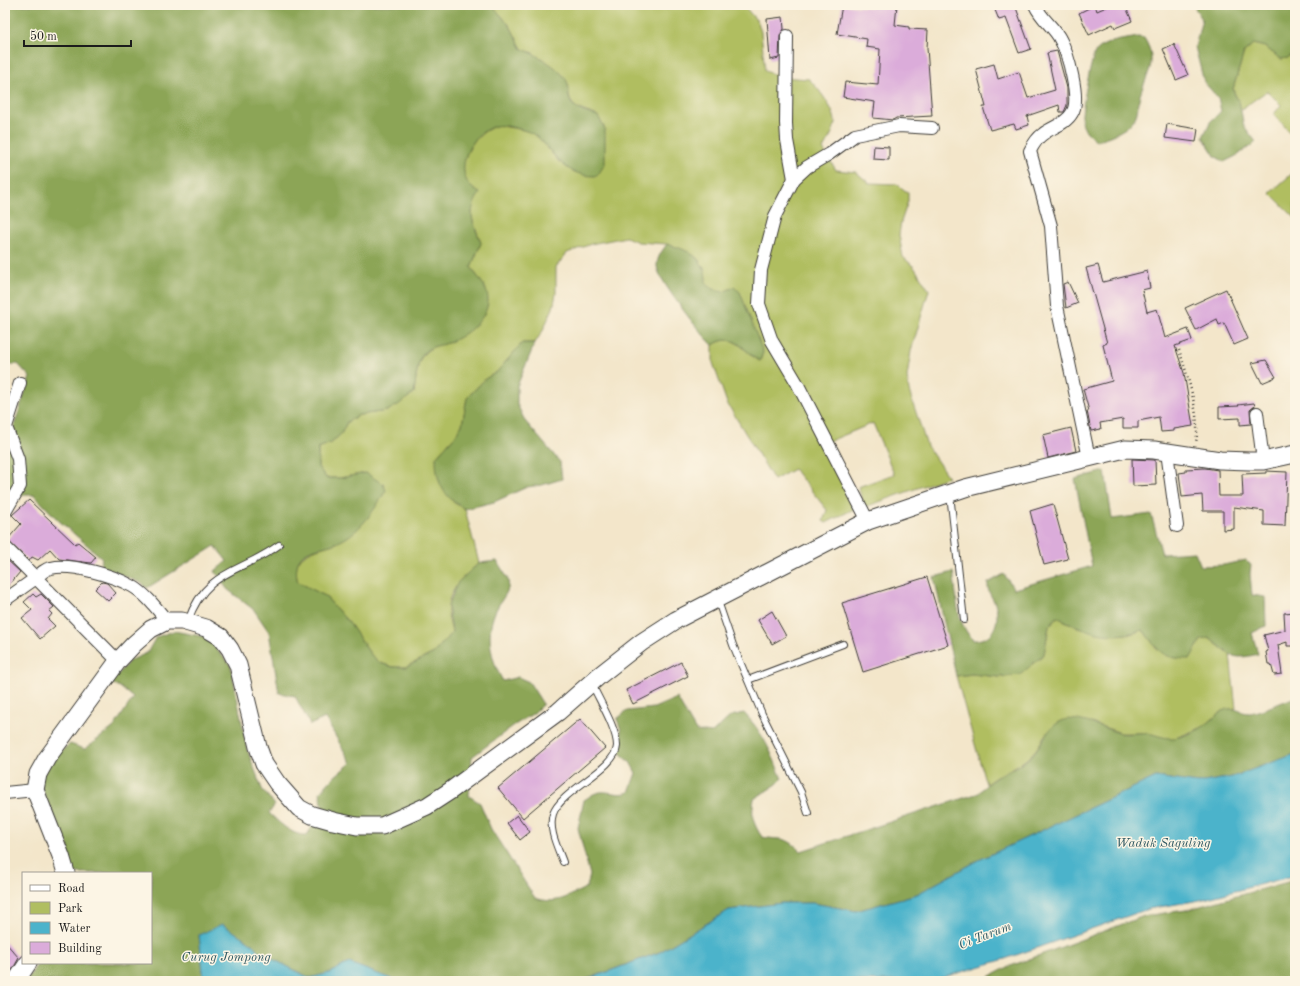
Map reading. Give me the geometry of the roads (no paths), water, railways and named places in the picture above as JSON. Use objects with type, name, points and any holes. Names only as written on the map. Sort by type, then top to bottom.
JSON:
[{"type":"street","points":[[1035,5],[1039,14],[1060,38],[1069,58],[1076,104],[1073,112],[1066,120],[1042,135],[1030,151],[1051,226],[1057,306],[1089,458]]},
{"type":"street","points":[[787,36],[786,123],[787,140],[794,179]]},
{"type":"street","points":[[868,521],[797,383],[772,341],[759,304],[761,270],[776,216],[794,179],[807,167],[829,154],[855,135],[899,126],[932,128]]},
{"type":"street","points":[[5,512],[20,486],[18,459],[7,434],[6,427],[20,383]]},
{"type":"street","points":[[1257,413],[1264,461]]},
{"type":"street","points":[[66,872],[61,856],[35,790],[38,774],[47,758],[118,661],[151,629],[167,621],[187,623],[206,628],[221,637],[238,665],[258,747],[264,764],[277,783],[299,808],[312,815],[357,826],[382,826],[427,806],[522,740],[558,712],[591,682],[642,642],[676,620],[868,521],[965,488],[1125,450],[1167,452],[1220,460],[1264,461],[1295,454]]},
{"type":"street","points":[[1167,452],[1177,526]]},
{"type":"street","points":[[5,547],[118,661]]},
{"type":"street","points":[[5,600],[50,568],[60,566],[105,575],[133,586],[150,601],[167,621]]},
{"type":"street","points":[[5,793],[35,790]]},
{"type":"street","points":[[16,981],[27,964]]},
{"type":"lane","points":[[950,494],[964,620]]},
{"type":"lane","points":[[187,623],[194,604],[213,582],[226,573],[268,553],[279,545]]},
{"type":"lane","points":[[715,600],[720,607],[762,714],[801,792],[808,813]]},
{"type":"lane","points":[[748,680],[843,644]]},
{"type":"lane","points":[[563,862],[552,832],[553,814],[575,789],[610,762],[617,748],[616,738],[591,682]]},
{"type":"water","name":"Waduk Saguling","points":[[1295,754],[1295,875],[1293,876],[1200,900],[1148,909],[1005,959],[931,981],[583,981],[660,952],[729,910],[782,903],[813,903],[856,911],[917,894],[979,860],[1156,777],[1198,783],[1232,777]]},
{"type":"water","name":"Curug Jompong","points":[[222,924],[250,942],[261,953],[310,978],[329,973],[349,963],[397,981],[204,981],[199,935]]},
{"type":"water label","name":"Ci Tarum","points":[[985,936]]}]
